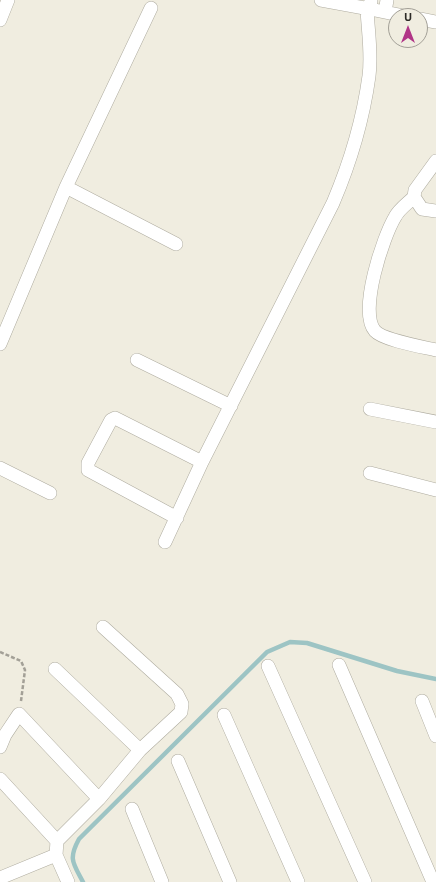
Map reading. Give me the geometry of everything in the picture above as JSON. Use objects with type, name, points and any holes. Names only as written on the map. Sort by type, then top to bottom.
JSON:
[{"type":"street","points":[[0,20],[8,0]]},
{"type":"street","points":[[321,0],[376,7],[388,11]]},
{"type":"street","points":[[165,542],[202,462],[330,210],[347,170],[369,76],[370,53],[376,7]]},
{"type":"street","points":[[0,344],[66,187],[151,8]]},
{"type":"street","points":[[436,161],[415,190],[414,197],[395,216],[381,253],[370,291],[368,310],[370,323],[376,332],[392,339],[436,350]]},
{"type":"street","points":[[66,187],[176,244]]},
{"type":"street","points":[[414,197],[422,208],[436,211]]},
{"type":"street","points":[[137,360],[231,406]]},
{"type":"street","points":[[370,408],[436,422]]},
{"type":"street","points":[[177,518],[88,470],[88,463],[111,420],[115,418],[202,462]]},
{"type":"street","points":[[0,468],[50,493]]},
{"type":"street","points":[[370,473],[436,490]]},
{"type":"street","points":[[68,882],[56,855],[58,841],[99,799],[140,750],[181,712],[182,704],[177,694],[103,627]]},
{"type":"street","points":[[339,665],[433,882]]},
{"type":"street","points":[[268,666],[365,882]]},
{"type":"street","points":[[55,668],[140,750]]},
{"type":"street","points":[[422,701],[436,736]]},
{"type":"street","points":[[0,747],[5,735],[19,714],[99,799]]},
{"type":"street","points":[[224,715],[298,882]]},
{"type":"street","points":[[178,761],[230,882]]},
{"type":"street","points":[[0,779],[58,841]]},
{"type":"street","points":[[132,808],[162,882]]},
{"type":"street","points":[[0,878],[56,855]]},
{"type":"path","points":[[0,652],[21,661],[25,670],[19,714]]},
{"type":"waterway","points":[[83,882],[73,861],[74,851],[79,839],[267,652],[290,642],[307,643],[397,671],[436,679]]}]
